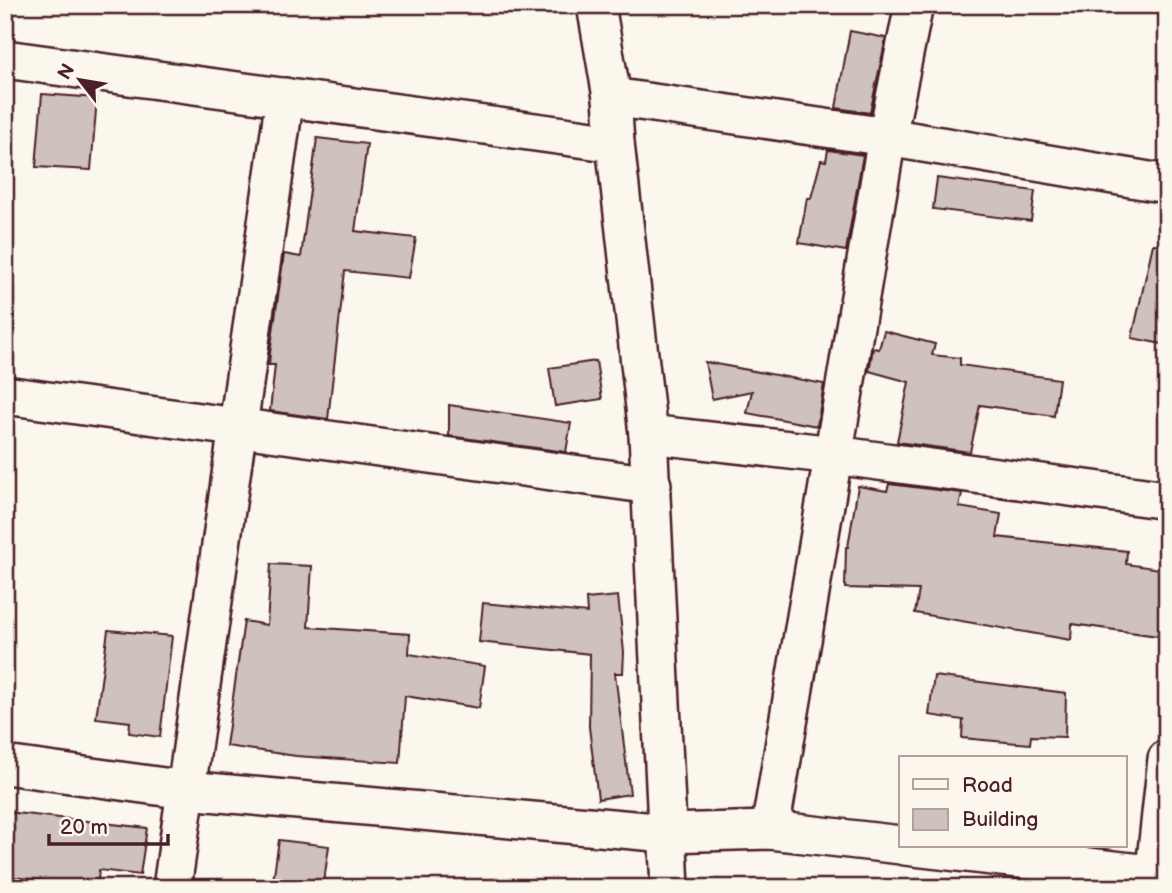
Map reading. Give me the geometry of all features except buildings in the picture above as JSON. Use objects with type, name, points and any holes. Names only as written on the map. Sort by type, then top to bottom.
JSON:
[{"type":"street","points":[[596,5],[612,97],[648,434],[670,888]]},
{"type":"street","points":[[770,830],[887,137],[914,5]]},
{"type":"street","points":[[5,59],[615,143]]},
{"type":"street","points":[[172,888],[285,97]]},
{"type":"street","points":[[612,97],[887,137],[1167,184]]},
{"type":"street","points":[[5,395],[652,485]]},
{"type":"street","points":[[648,434],[835,455],[1167,500]]},
{"type":"street","points":[[918,848],[1158,879],[1167,759]]},
{"type":"street","points":[[5,765],[186,790],[667,833],[770,830],[899,846]]}]
